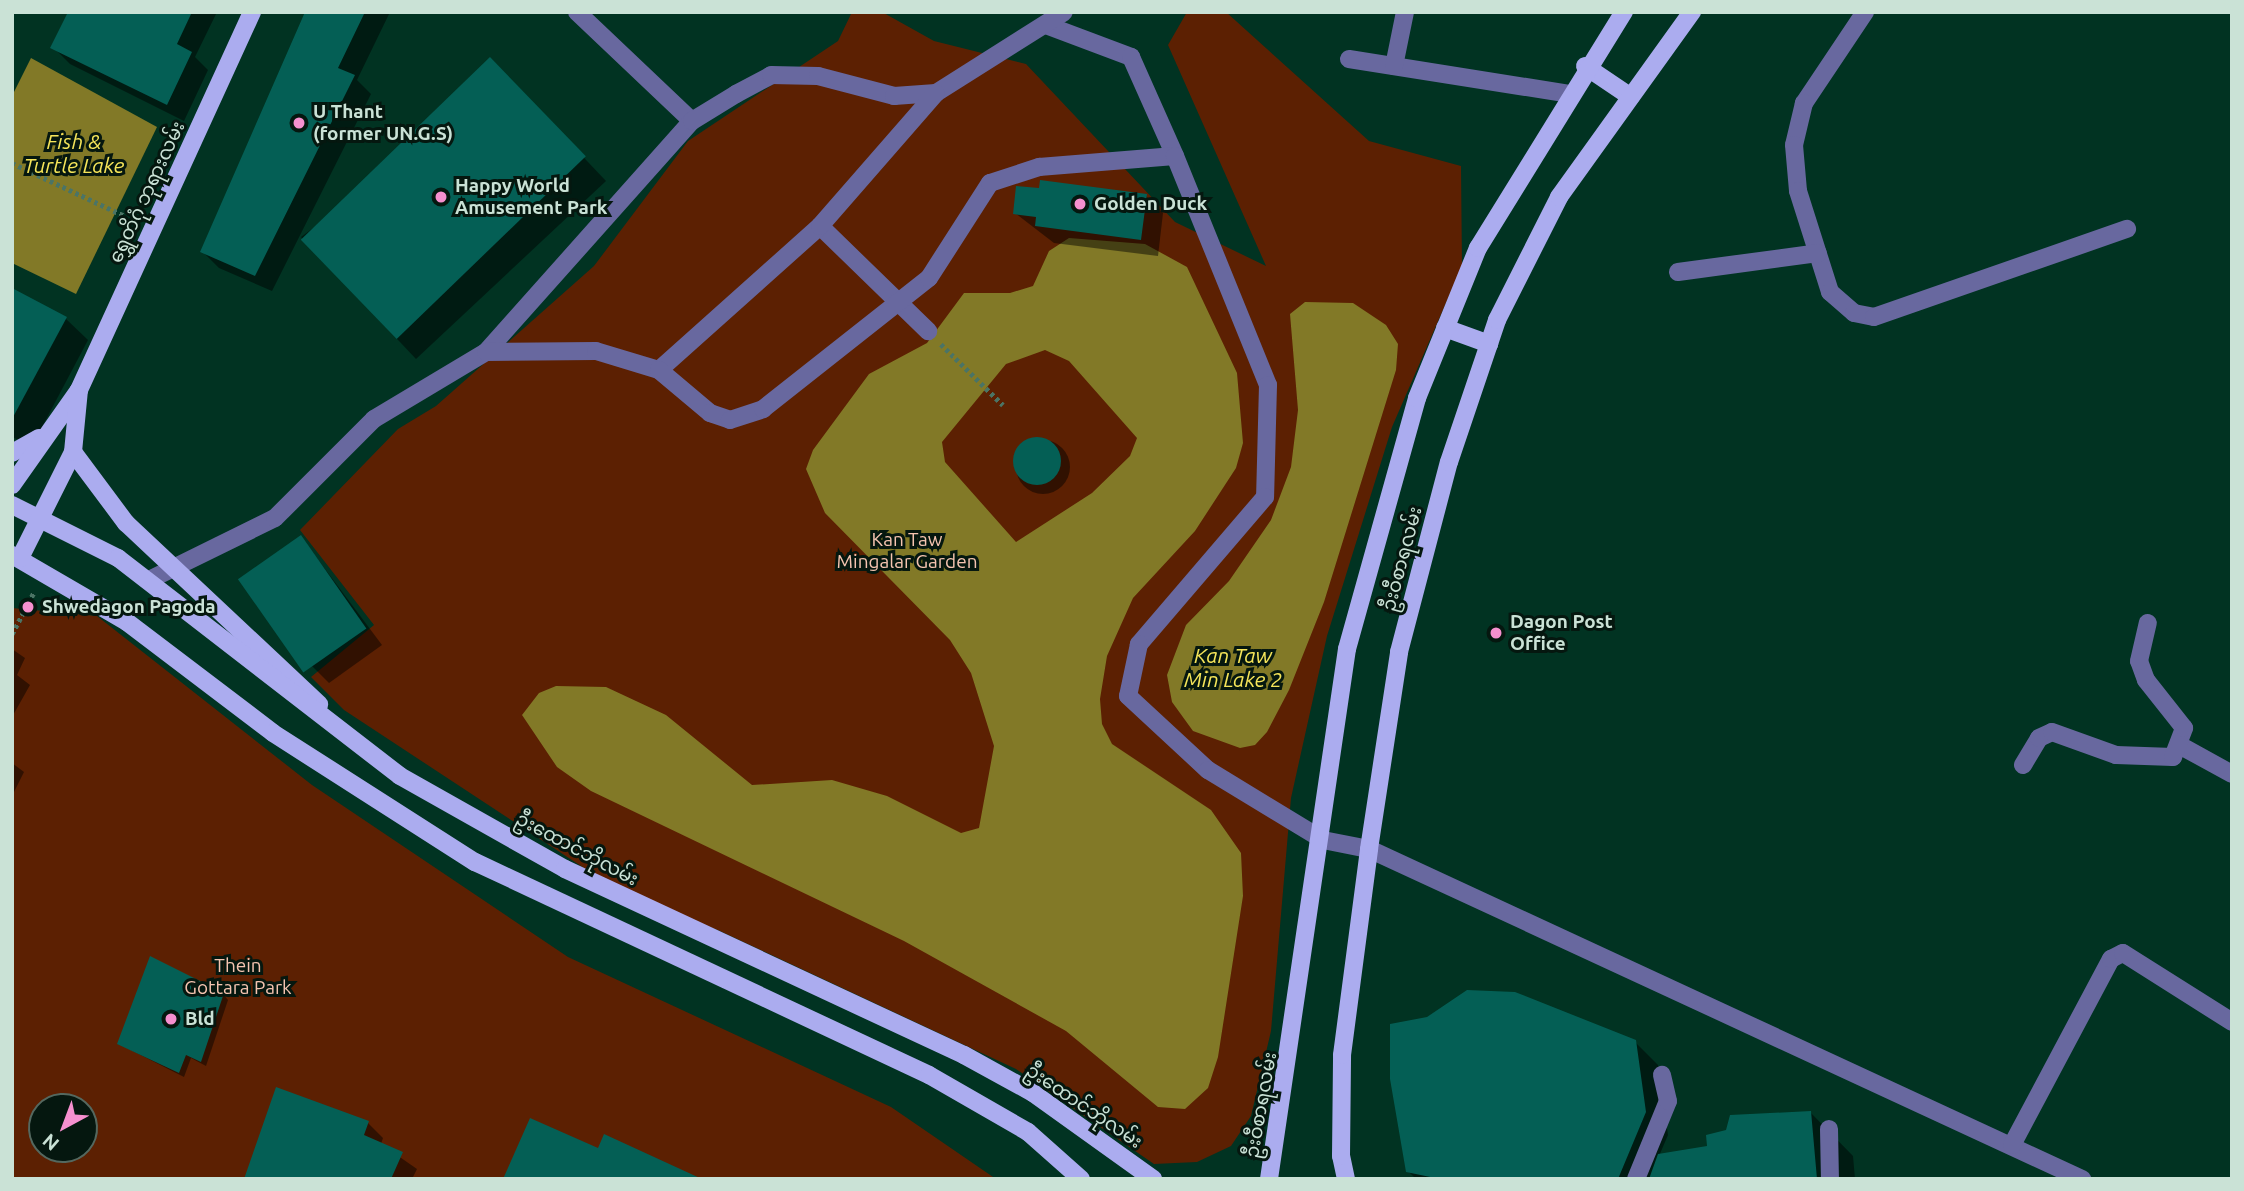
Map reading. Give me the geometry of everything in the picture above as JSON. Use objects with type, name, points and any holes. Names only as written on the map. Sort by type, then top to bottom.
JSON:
[{"type":"main road","name":"ရွှေတိဂုံ ဘုရားလမ်း","points":[[12,485],[42,436],[79,390],[253,12]]},
{"type":"main road","name":"ဦးဝီစာရလမ်း","points":[[1269,1179],[1324,840],[1347,649],[1417,398],[1478,248],[1586,66],[1624,12]]},
{"type":"main road","name":"ဦးဝီစာရလမ်း","points":[[1346,1179],[1340,1156],[1342,1055],[1368,849],[1399,652],[1449,462],[1489,344],[1559,197],[1692,12]]},
{"type":"main road","points":[[1586,66],[1630,97]]},
{"type":"main road","points":[[1446,328],[1489,344]]},
{"type":"main road","name":"ရွှေတိဂုံ ဘုရားလမ်း","points":[[15,558],[43,520],[73,452],[79,390]]},
{"type":"main road","points":[[12,453],[42,436]]},
{"type":"main road","points":[[73,452],[112,507],[175,571],[400,776]]},
{"type":"main road","name":"ဦးထောင်ဘိုလမ်း","points":[[12,505],[149,580],[400,776],[565,869],[964,1055],[1033,1093],[1153,1179]]},
{"type":"main road","points":[[15,558],[127,622],[273,733],[475,862],[929,1075],[1028,1132],[1081,1179]]},
{"type":"street","points":[[577,12],[692,121]]},
{"type":"street","points":[[659,370],[820,226],[936,93],[1064,12]]},
{"type":"street","points":[[1394,66],[1405,12]]},
{"type":"street","points":[[1866,12],[1804,103],[1794,145],[1798,191],[1830,292],[1854,313],[1874,317],[2127,229]]},
{"type":"street","points":[[1046,25],[1131,57],[1175,156],[1268,385],[1265,496],[1139,644],[1128,696],[1208,770],[1324,840],[1368,849],[2082,1179]]},
{"type":"street","points":[[1349,60],[1569,94]]},
{"type":"street","points":[[149,580],[175,571],[275,518],[374,419],[486,352],[692,121],[771,75],[818,76],[894,96],[936,93]]},
{"type":"street","points":[[486,352],[596,351],[659,370],[710,413],[730,420],[763,409],[929,278],[990,183],[1039,167],[1175,156]]},
{"type":"street","points":[[820,226],[928,331]]},
{"type":"street","points":[[1678,272],[1818,253]]},
{"type":"street","points":[[2024,765],[2047,732],[2116,755],[2173,757],[2181,747],[2184,728],[2146,680],[2139,661],[2148,623]]},
{"type":"street","points":[[2181,747],[2232,774]]},
{"type":"street","points":[[2012,1145],[2111,959],[2123,953],[2232,1022]]},
{"type":"street","points":[[1636,1179],[1668,1101],[1662,1075]]},
{"type":"street","points":[[1829,1129],[1830,1179]]},
{"type":"path","points":[[12,163],[123,215]]},
{"type":"path","points":[[928,331],[1003,405]]},
{"type":"path","points":[[12,634],[33,593]]},
{"type":"green space","name":"Kan Taw Mingalar Garden","points":[[852,12],[882,12],[934,41],[1026,64],[1175,222],[1266,266],[1168,45],[1187,12],[1226,12],[1369,141],[1461,166],[1462,266],[1392,427],[1327,636],[1291,798],[1271,1031],[1251,1116],[1231,1146],[1197,1162],[1154,1164],[1016,1069],[720,931],[619,891],[344,710],[311,677],[374,625],[300,530],[398,429],[436,406],[594,266],[688,141],[838,41]]},
{"type":"green space","name":"Thein Gottara Park","points":[[12,608],[97,616],[312,785],[568,957],[891,1107],[996,1179],[12,1179]]},
{"type":"water","name":"Fish & Turtle Lake","points":[[31,58],[157,127],[76,294],[12,263],[12,96]]},
{"type":"water","points":[[1069,238],[1145,244],[1187,267],[1237,373],[1243,443],[1236,468],[1195,531],[1133,598],[1107,656],[1100,699],[1102,724],[1112,744],[1211,810],[1241,853],[1243,896],[1218,1057],[1208,1088],[1185,1109],[1158,1107],[1066,1031],[904,941],[591,791],[557,767],[522,715],[539,693],[556,686],[606,687],[666,715],[752,785],[832,780],[887,796],[961,833],[979,828],[994,746],[971,673],[950,640],[825,513],[806,469],[813,450],[869,374],[927,343],[964,293],[1010,293],[1033,286],[1049,251]],"holes":[[[1045,350],[1069,361],[1137,438],[1130,456],[1092,493],[1016,542],[945,462],[942,442],[1006,364]]]},
{"type":"water","name":"Kan Taw Min Lake 2","points":[[1305,302],[1353,303],[1386,325],[1398,344],[1396,370],[1324,602],[1289,690],[1267,732],[1255,745],[1240,748],[1193,731],[1172,702],[1167,675],[1186,625],[1229,581],[1271,520],[1291,467],[1298,410],[1290,314]]},
{"type":"building","points":[[68,12],[192,12],[177,44],[192,52],[167,105],[50,48]]},
{"type":"building","points":[[305,12],[365,12],[338,68],[355,75],[255,276],[200,252]]},
{"type":"building","name":"Happy World Amusement Park","points":[[490,57],[586,156],[397,339],[301,240]]},
{"type":"building","name":"Golden Duck","points":[[1040,180],[1147,194],[1141,240],[1035,226],[1036,217],[1013,214],[1016,186],[1039,188]]},
{"type":"building","points":[[12,288],[67,317],[12,419]]},
{"type":"building","points":[[1037,437],[1054,444],[1061,461],[1054,478],[1037,485],[1020,478],[1013,461],[1020,444]]},
{"type":"building","points":[[301,535],[366,628],[303,673],[238,579]]},
{"type":"building","name":"Bld","points":[[150,956],[224,993],[201,1062],[186,1055],[179,1073],[117,1044]]},
{"type":"building","points":[[1467,990],[1515,992],[1636,1040],[1646,1112],[1618,1179],[1440,1179],[1406,1172],[1390,1079],[1390,1024],[1427,1017]]},
{"type":"building","points":[[276,1087],[369,1121],[364,1135],[403,1152],[391,1179],[244,1179]]},
{"type":"building","points":[[1811,1111],[1817,1179],[1649,1179],[1658,1154],[1707,1146],[1706,1135],[1726,1130],[1730,1115]]},
{"type":"building","points":[[530,1118],[598,1148],[604,1134],[702,1179],[503,1179]]},
{"type":"place","name":"U Thant (former UN.G.S)","points":[[299,123]]},
{"type":"place","name":"Happy World Amusement Park","points":[[441,197]]},
{"type":"place","name":"Golden Duck","points":[[1080,204]]},
{"type":"place","name":"Shwedagon Pagoda","points":[[28,607]]},
{"type":"place","name":"Dagon Post Office","points":[[1496,633]]},
{"type":"place","name":"Bld","points":[[171,1019]]}]
